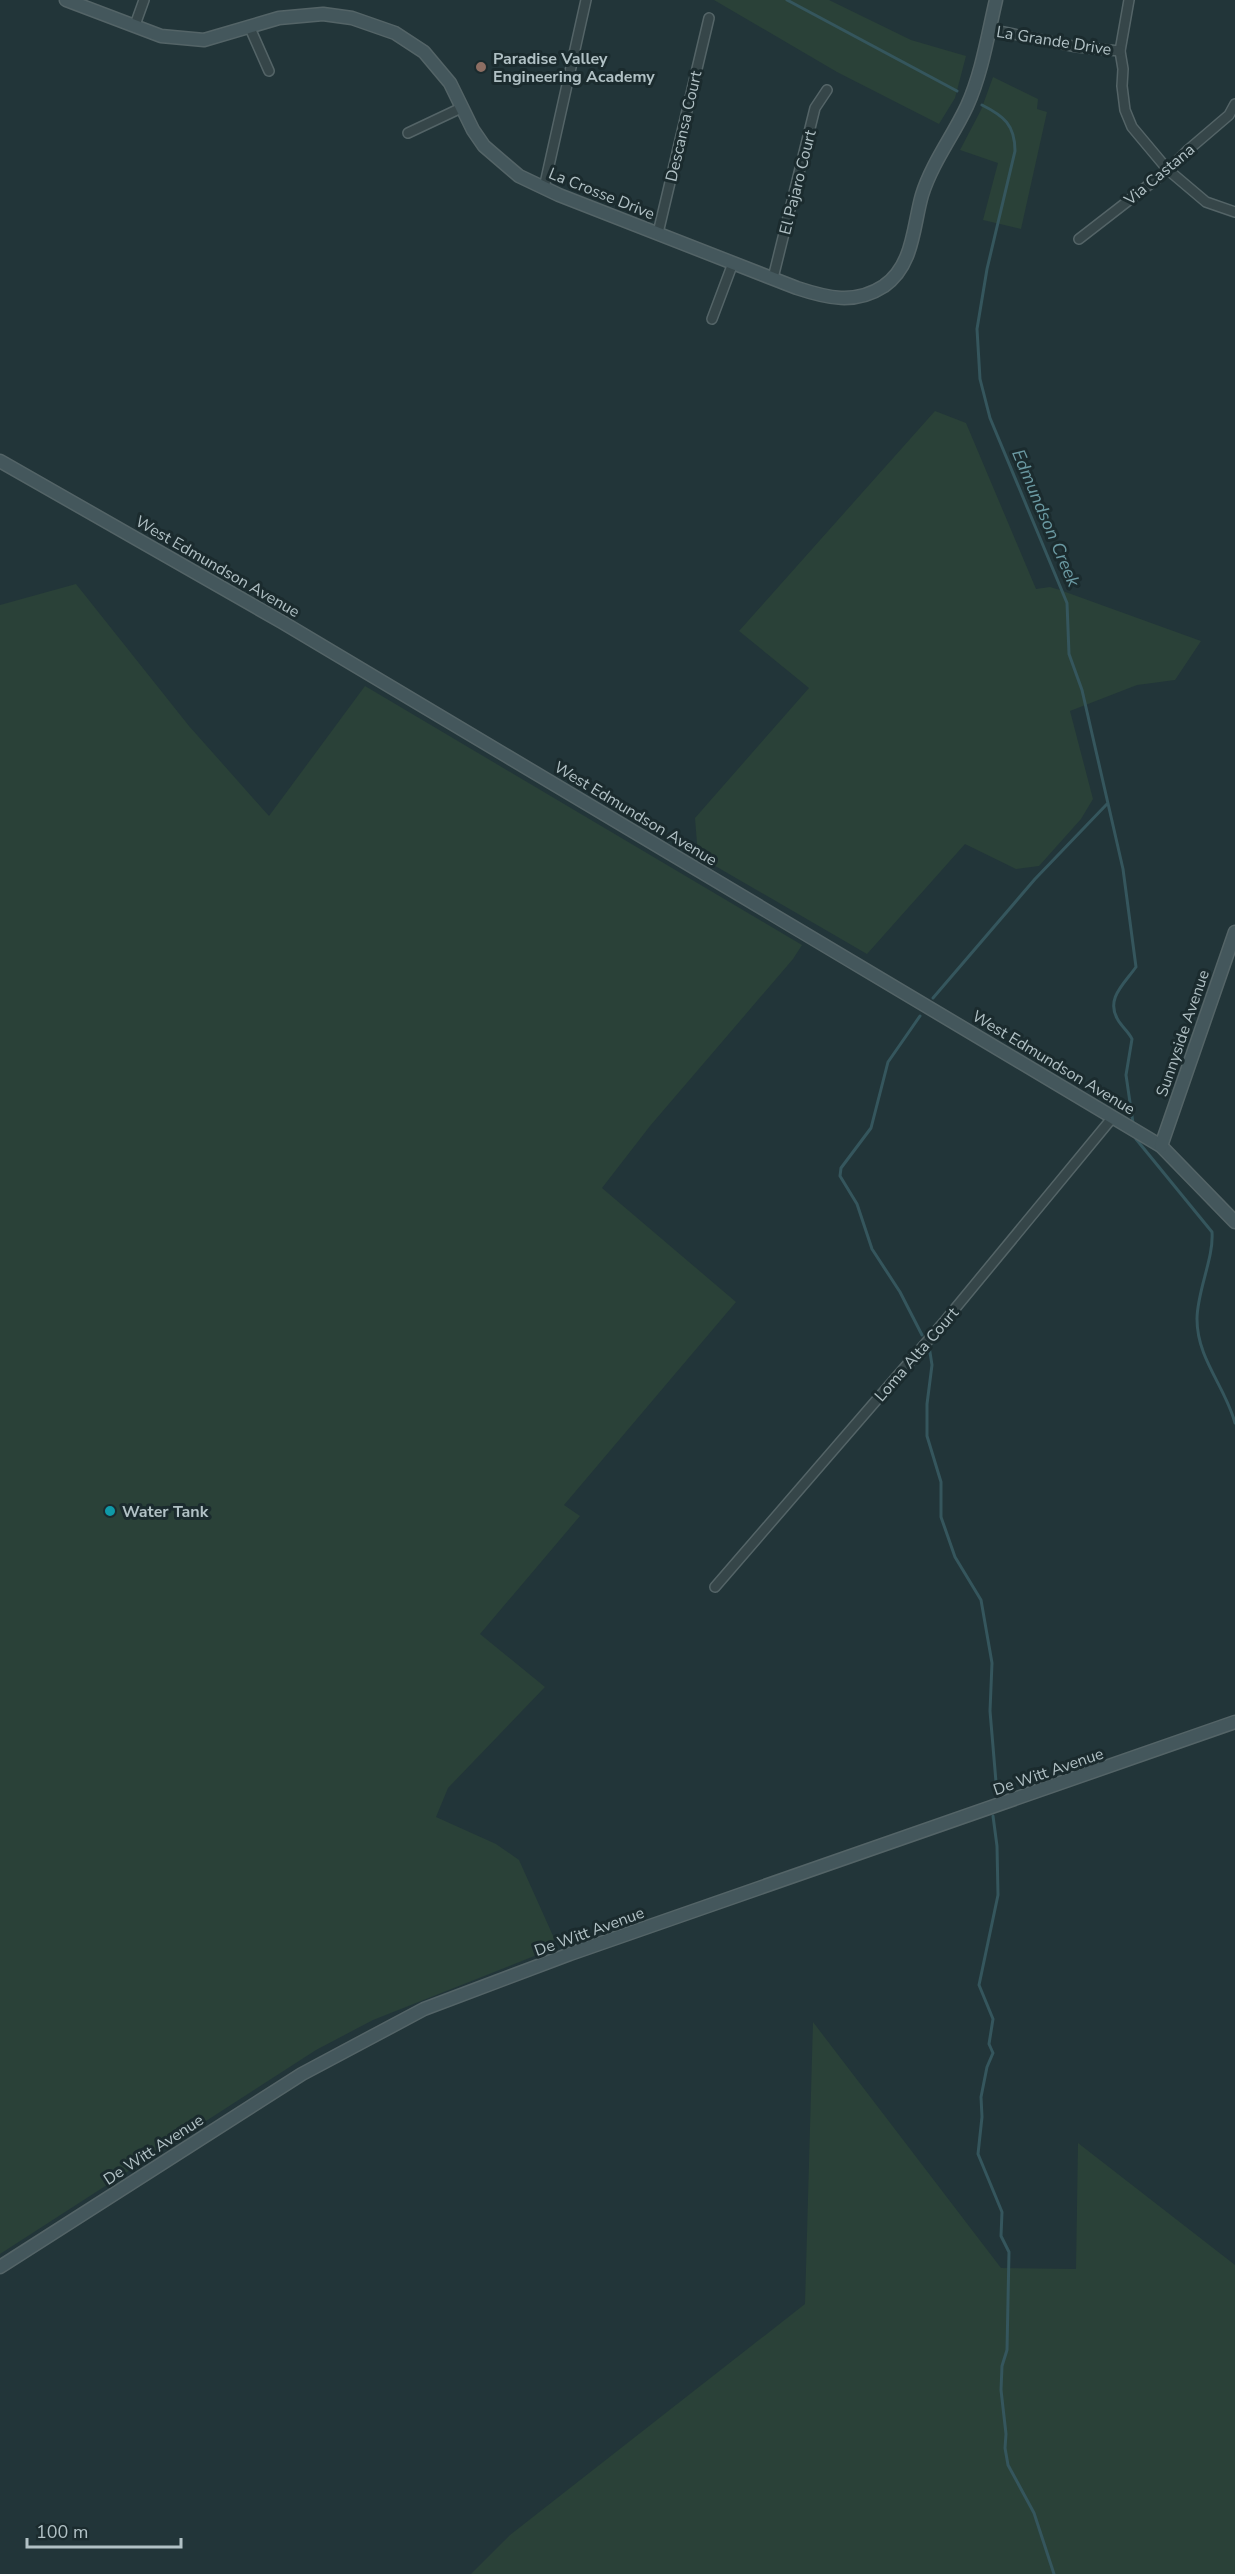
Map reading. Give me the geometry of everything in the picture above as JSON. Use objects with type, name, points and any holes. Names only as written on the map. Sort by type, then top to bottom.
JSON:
[{"type":"street","name":"La Crosse Drive","points":[[66,0],[161,36],[204,40],[279,18],[323,14],[352,18],[395,33],[424,52],[450,84],[461,108],[484,146],[519,176],[544,188],[773,278],[826,297],[849,299],[871,293],[886,285],[898,271],[911,247],[922,195],[934,166],[968,104],[996,0]]},
{"type":"street","points":[[135,26],[144,0]]},
{"type":"street","points":[[544,188],[586,0]]},
{"type":"street","points":[[1129,0],[1120,51],[1125,110],[1132,128],[1168,169],[1206,202],[1235,212]]},
{"type":"street","name":"Descansa Court","points":[[658,233],[709,18]]},
{"type":"street","points":[[250,28],[269,71]]},
{"type":"street","name":"La Grande Drive","points":[[989,29],[1077,47],[1120,51]]},
{"type":"street","name":"El Pajaro Court","points":[[773,278],[815,108],[827,90]]},
{"type":"street","name":"Via Castana","points":[[1079,239],[1168,169],[1228,116],[1235,104]]},
{"type":"street","points":[[408,133],[461,108]]},
{"type":"street","points":[[712,319],[734,263]]},
{"type":"street","name":"West Edmundson Avenue","points":[[0,461],[282,622],[1161,1146],[1235,1222]]},
{"type":"street","name":"Sunnyside Avenue","points":[[1161,1146],[1235,932]]},
{"type":"street","name":"Loma Alta Court","points":[[715,1587],[944,1322],[1113,1117]]},
{"type":"street","name":"De Witt Avenue","points":[[0,2267],[302,2074],[424,2010],[570,1954],[1184,1742],[1235,1722]]},
{"type":"green space","points":[[714,0],[829,0],[911,40],[966,56],[955,98],[939,124],[837,72]]},
{"type":"green space","points":[[993,77],[1038,99],[1037,109],[1047,112],[1021,229],[983,220],[998,163],[960,150],[981,110]]},
{"type":"green space","points":[[935,411],[966,423],[1036,589],[1050,587],[1060,590],[1201,641],[1175,680],[1137,685],[1070,711],[1093,799],[1081,819],[1039,866],[1016,869],[965,844],[867,954],[698,856],[695,818],[809,688],[739,631]]},
{"type":"green space","points":[[76,584],[189,726],[269,816],[365,686],[802,945],[793,959],[650,1126],[602,1188],[736,1302],[564,1505],[580,1516],[480,1634],[545,1687],[448,1788],[436,1817],[496,1844],[519,1860],[554,1938],[552,1949],[373,2020],[316,2050],[0,2254],[0,605]]},
{"type":"green space","points":[[813,2022],[1001,2268],[1076,2269],[1078,2143],[1235,2265],[1235,2574],[471,2574],[510,2535],[805,2304]]},
{"type":"waterway","name":"Edmundson Creek","points":[[787,0],[957,91]]},
{"type":"waterway","name":"Edmundson Creek","points":[[982,105],[1007,122],[1013,134],[1015,151],[987,269],[977,329],[980,379],[990,418],[1067,603],[1069,654],[1082,690],[1123,869],[1136,967],[1118,992],[1114,1005],[1118,1020],[1132,1039],[1126,1075],[1133,1123]]},
{"type":"waterway","points":[[933,998],[1035,879],[1107,804]]},
{"type":"waterway","points":[[920,1016],[888,1062],[871,1128],[841,1168],[840,1176],[857,1204],[872,1249],[900,1292],[922,1335]]},
{"type":"waterway","name":"Edmundson Creek","points":[[1136,1139],[1212,1232],[1210,1253],[1198,1308],[1198,1333],[1206,1360],[1235,1423]]},
{"type":"waterway","points":[[929,1346],[932,1365],[927,1404],[927,1436],[941,1482],[941,1517],[955,1557],[981,1600],[992,1663],[990,1711],[996,1782]]},
{"type":"waterway","points":[[993,1816],[997,1846],[998,1895],[979,1985],[993,2019],[989,2044],[993,2053],[987,2067],[981,2097],[982,2117],[978,2154],[1002,2212],[1001,2236],[1009,2252],[1007,2350],[1002,2366],[1001,2390],[1008,2465],[1034,2513],[1054,2574]]},
{"type":"place","name":"Paradise Valley Engineering Academy","points":[[481,67]]},
{"type":"place","name":"Water Tank","points":[[110,1511]]}]
